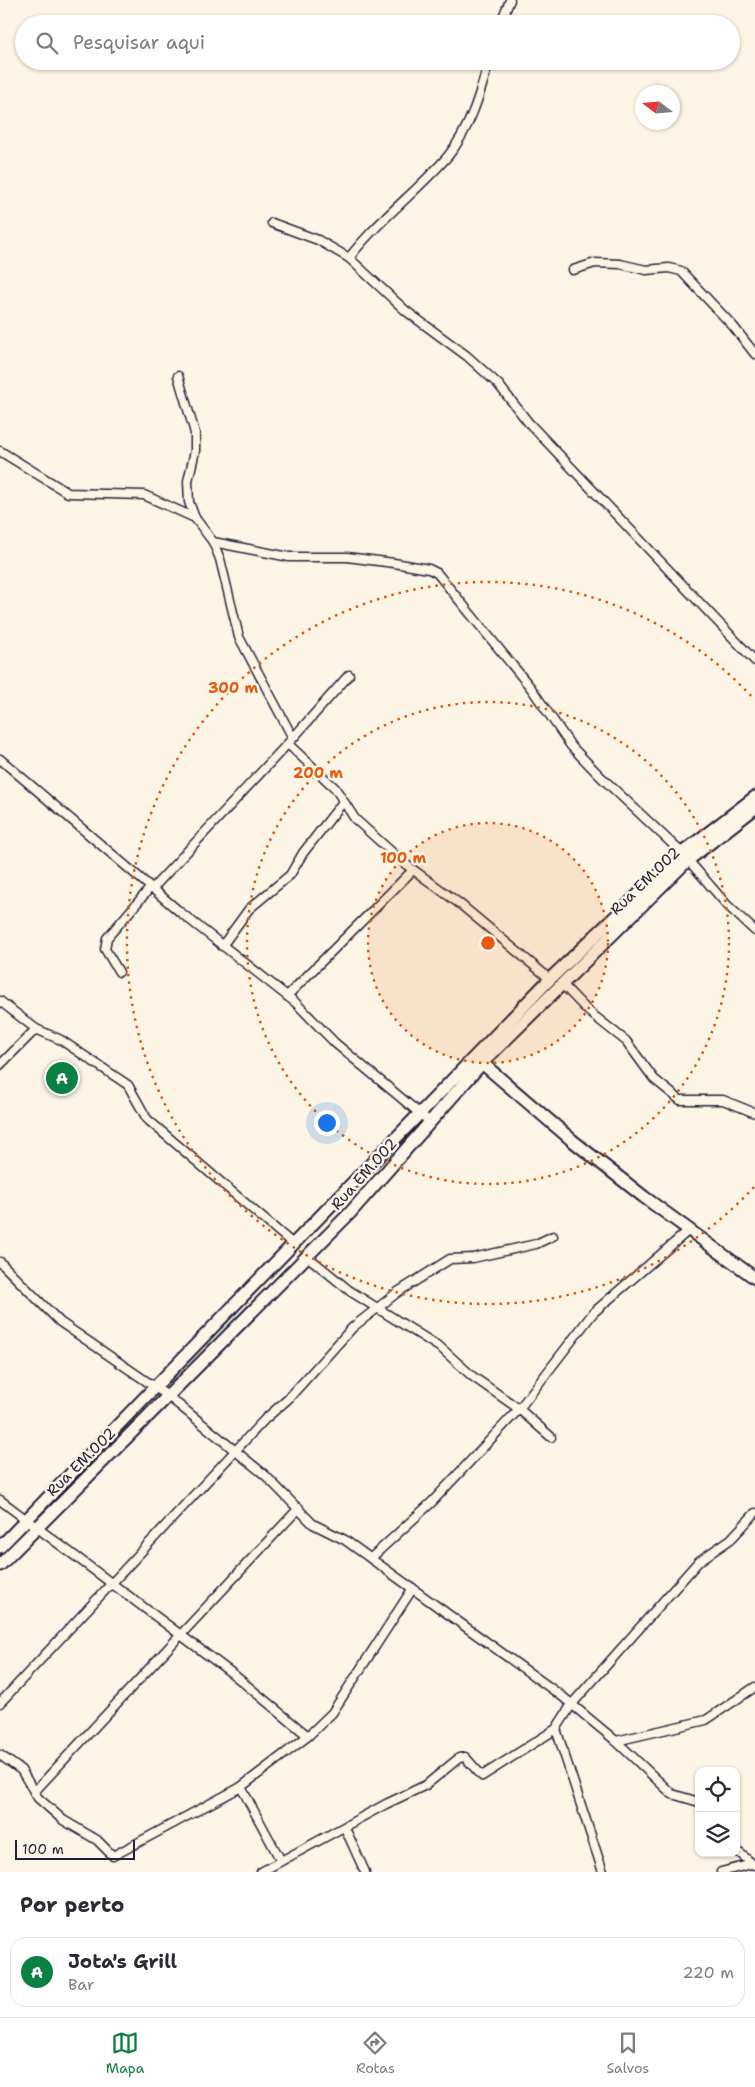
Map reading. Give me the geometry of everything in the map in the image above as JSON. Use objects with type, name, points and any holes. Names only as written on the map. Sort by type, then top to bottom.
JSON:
[{"type":"street","points":[[504,15],[510,0]]},
{"type":"street","points":[[349,258],[367,235],[448,155],[466,127],[478,98],[486,70]]},
{"type":"street","points":[[272,223],[318,240],[349,258],[406,311],[460,350],[498,384],[528,422],[755,661]]},
{"type":"street","points":[[573,270],[595,263],[620,264],[646,270],[669,268],[681,272],[733,326],[755,354]]},
{"type":"street","points":[[178,376],[195,433],[195,451],[188,481],[189,502],[195,518],[213,542],[220,559],[239,637],[291,741],[335,788],[355,819],[413,870],[460,904],[550,979]]},
{"type":"street","points":[[0,451],[68,493],[144,495],[195,518]]},
{"type":"street","points":[[213,542],[289,557],[347,557],[429,569],[436,573],[531,688],[571,746],[684,857],[727,905],[755,931]]},
{"type":"street","points":[[119,972],[104,949],[107,938],[291,741],[349,675]]},
{"type":"street","points":[[0,758],[151,889],[287,996],[335,1043],[430,1122]]},
{"type":"street","name":"Rua EM.002","points":[[0,1547],[550,979],[684,857],[755,796]]},
{"type":"street","points":[[222,946],[249,909],[290,875],[303,853],[343,802]]},
{"type":"street","name":"Rua EM.002","points":[[0,1566],[350,1213],[482,1063],[562,984],[684,857],[755,808]]},
{"type":"street","points":[[287,996],[413,870]]},
{"type":"street","points":[[562,984],[588,1012],[626,1041],[654,1079],[680,1100],[723,1100],[755,1113]]},
{"type":"street","points":[[0,1001],[36,1029],[61,1040],[89,1057],[128,1085],[147,1119],[293,1244]]},
{"type":"street","points":[[0,1065],[36,1029]]},
{"type":"street","points":[[482,1063],[573,1141],[644,1198],[755,1278]]},
{"type":"street","points":[[371,1558],[432,1502],[519,1409],[593,1313],[689,1230]]},
{"type":"street","points":[[0,1703],[265,1419],[288,1399],[353,1327],[398,1292],[450,1260],[472,1258],[536,1244],[553,1236]]},
{"type":"street","points":[[307,1256],[350,1291],[441,1348],[472,1376],[519,1409],[551,1437]]},
{"type":"street","points":[[0,1262],[60,1322],[168,1396],[265,1475],[313,1524],[345,1540],[371,1558],[572,1704],[616,1741],[672,1794],[695,1801]]},
{"type":"street","points":[[0,1500],[180,1635],[308,1736]]},
{"type":"street","points":[[34,1792],[299,1508]]},
{"type":"street","points":[[261,1872],[346,1828],[386,1804],[426,1785],[459,1758],[465,1757],[482,1776],[556,1729],[572,1704],[699,1561],[731,1539],[755,1513]]},
{"type":"street","points":[[0,1755],[21,1770],[34,1792],[63,1820],[97,1840],[113,1856],[241,1787],[308,1736],[332,1714],[413,1588]]},
{"type":"street","points":[[616,1741],[706,1720],[755,1687]]},
{"type":"street","points":[[556,1729],[603,1872]]},
{"type":"street","points":[[241,1787],[281,1861]]},
{"type":"street","points":[[346,1828],[365,1872]]},
{"type":"street","points":[[740,1853],[754,1865]]},
{"type":"street","points":[[721,1872],[754,1865]]},
{"type":"place","name":"Jota's Grill","points":[[62,1078]]}]
